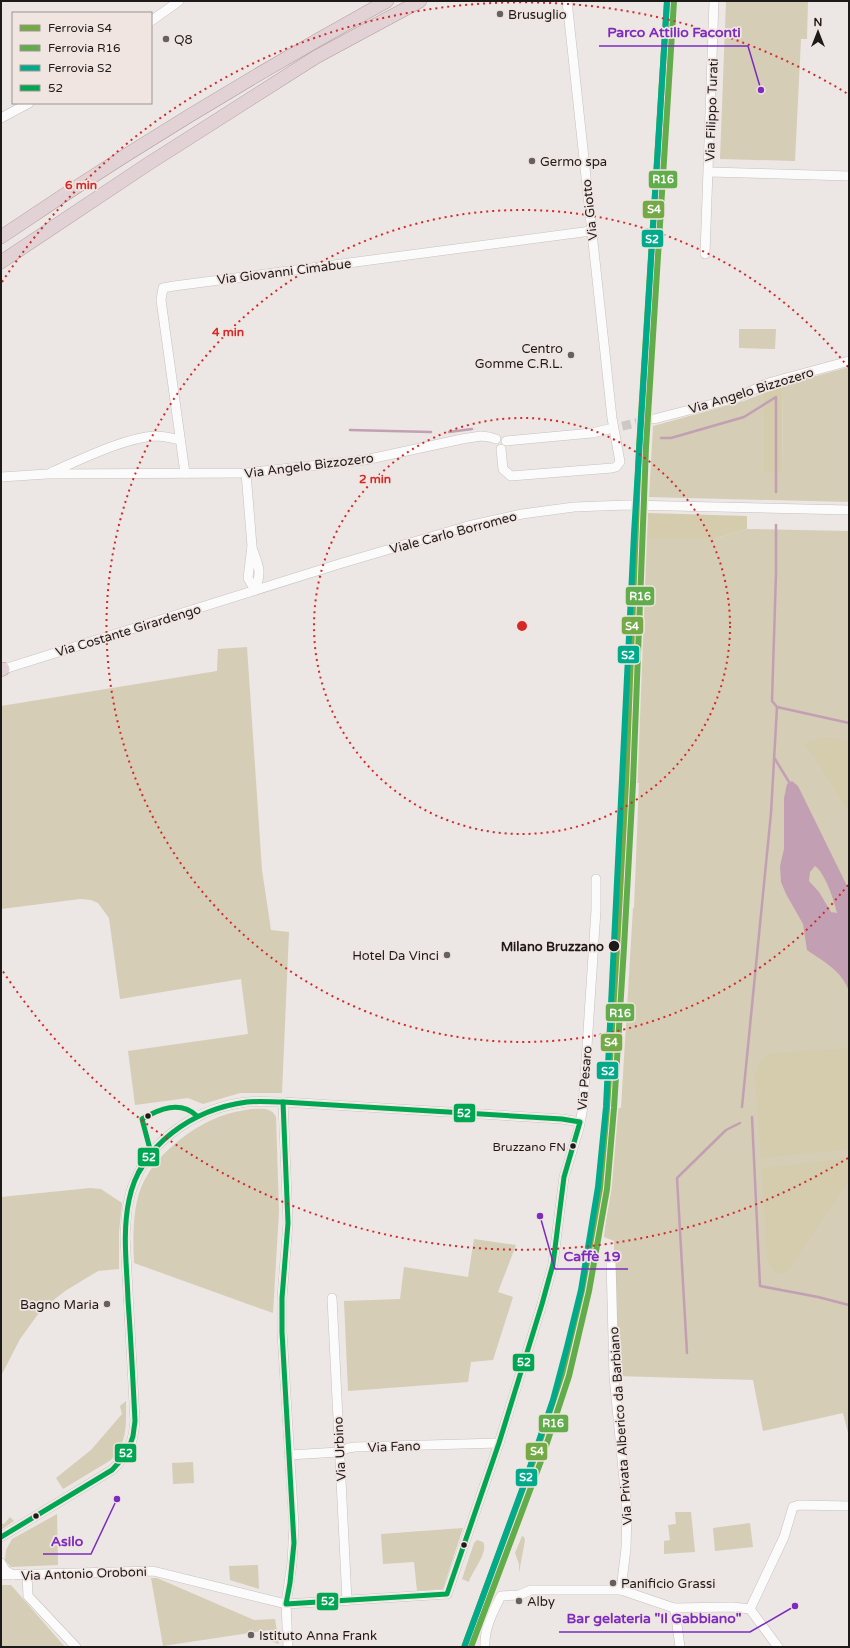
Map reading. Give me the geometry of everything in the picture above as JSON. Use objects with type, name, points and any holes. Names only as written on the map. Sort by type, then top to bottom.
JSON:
[{"type":"highway","points":[[1,237],[76,186],[165,130],[309,44],[387,1]]},
{"type":"highway","points":[[1,262],[148,164],[316,57],[420,1]]},
{"type":"street","points":[[152,20],[178,1]]},
{"type":"street","name":"Via Giotto","points":[[504,445],[503,469],[511,476],[612,468],[618,464],[620,458],[612,418],[566,1]]},
{"type":"street","name":"Via Filippo Turati","points":[[705,254],[714,1]]},
{"type":"street","points":[[1,118],[27,104]]},
{"type":"street","points":[[709,172],[849,176]]},
{"type":"street","name":"Via Giovanni Cimabue","points":[[184,473],[161,300],[163,288],[591,231]]},
{"type":"street","name":"Via Angelo Bizzozero","points":[[654,419],[736,398],[768,383],[849,361]]},
{"type":"street","points":[[504,445],[514,439],[592,433],[609,430]]},
{"type":"street","name":"Via Angelo Bizzozero","points":[[47,474],[111,448],[144,438],[157,436],[180,440]]},
{"type":"street","name":"Via Angelo Bizzozero","points":[[1,477],[47,474],[246,473],[365,460],[480,436],[489,436],[496,439],[500,437],[505,439],[504,445]]},
{"type":"street","points":[[246,473],[252,546],[260,576],[255,590]]},
{"type":"street","name":"Viale Carlo Borromeo","points":[[255,590],[460,528],[497,519],[550,510],[627,505],[849,510]]},
{"type":"street","name":"Via Costante Girardengo","points":[[2,670],[255,590]]},
{"type":"street","name":"Via Pesaro","points":[[347,1601],[447,1594],[499,1443],[553,1264],[564,1177],[583,1108],[596,910],[596,879]]},
{"type":"street","points":[[1,1537],[112,1470],[131,1447],[135,1421],[125,1237],[130,1196],[140,1169],[151,1153],[170,1135],[197,1116],[216,1108],[247,1102],[283,1102],[562,1119],[580,1122]]},
{"type":"street","points":[[283,1102],[288,1223],[282,1298],[282,1341],[294,1543],[290,1583],[286,1604],[288,1647]]},
{"type":"street","name":"Via Privata Alberico da Barbiano","points":[[611,1261],[614,1376],[627,1511],[626,1548],[621,1590]]},
{"type":"street","name":"Via Urbino","points":[[332,1298],[347,1601]]},
{"type":"street","name":"Via Fano","points":[[289,1455],[339,1452],[348,1448],[356,1447],[499,1443]]},
{"type":"street","points":[[750,1608],[784,1537],[793,1506],[849,1506]]},
{"type":"street","name":"Via Antonio Oroboni","points":[[1,1563],[5,1570],[13,1575]]},
{"type":"street","name":"Via Antonio Oroboni","points":[[1,1575],[155,1571],[286,1604]]},
{"type":"street","points":[[27,1574],[28,1596],[76,1647]]},
{"type":"street","points":[[485,1647],[488,1624],[500,1596],[518,1595],[531,1590],[621,1590],[674,1608],[750,1608]]},
{"type":"street","points":[[286,1604],[347,1601]]},
{"type":"street","points":[[674,1608],[680,1647]]},
{"type":"street","points":[[750,1608],[778,1647]]},
{"type":"shaded area","points":[[726,1],[808,1],[807,39],[801,39],[795,161],[720,159]]},
{"type":"shaded area","points":[[739,329],[776,329],[775,349],[739,348]]},
{"type":"shaded area","points":[[849,367],[849,502],[649,497],[653,426],[744,401],[764,393],[764,472],[782,472],[783,385]]},
{"type":"shaded area","points":[[783,385],[782,472],[764,472],[764,393]]},
{"type":"shaded area","points":[[648,513],[747,516],[747,529],[716,538],[646,538]]},
{"type":"shaded area","points":[[747,529],[849,531],[849,1437],[843,1413],[763,1431],[753,1380],[617,1376],[614,1241],[604,1237],[617,1112],[615,1111],[615,1108],[621,1108],[634,908],[639,783],[636,783],[646,538],[716,538]]},
{"type":"shaded area","points":[[247,647],[262,870],[271,930],[289,932],[282,1093],[240,1093],[203,1104],[188,1098],[135,1105],[128,1051],[248,1034],[241,979],[120,999],[109,918],[98,903],[91,900],[80,899],[1,909],[1,706],[217,671],[218,649]]},
{"type":"shaded area","points":[[823,737],[849,741],[849,812],[815,758],[805,746],[807,743]]},
{"type":"shaded area","points":[[792,781],[798,786],[849,890],[849,991],[846,984],[837,972],[807,950],[803,924],[781,882],[780,866],[784,849],[784,798],[787,784]],"holes":[[[815,866],[819,869],[829,887],[837,913],[831,912],[819,892],[809,881],[810,872]]]},
{"type":"shaded area","points":[[849,1048],[849,1149],[761,1158],[755,1076],[759,1065],[763,1060],[772,1053]]},
{"type":"shaded area","points":[[252,1109],[269,1110],[276,1117],[279,1211],[273,1313],[134,1263],[134,1221],[137,1200],[144,1181],[159,1159],[181,1139],[206,1123],[234,1112]]},
{"type":"shaded area","points":[[849,1158],[849,1181],[787,1271],[779,1274],[772,1269],[767,1259],[762,1168]]},
{"type":"shaded area","points":[[90,1188],[101,1189],[122,1203],[119,1232],[119,1269],[98,1271],[65,1291],[41,1310],[20,1339],[1,1376],[1,1197]]},
{"type":"shaded area","points":[[474,1239],[516,1245],[498,1292],[513,1297],[493,1360],[471,1362],[468,1382],[348,1391],[344,1301],[400,1299],[404,1267],[468,1277]]},
{"type":"shaded area","points":[[126,1401],[125,1432],[121,1446],[117,1453],[111,1460],[63,1489],[56,1478],[91,1450],[122,1414],[120,1406]]},
{"type":"shaded area","points":[[193,1462],[194,1483],[173,1484],[172,1463]]},
{"type":"shaded area","points":[[675,1512],[691,1512],[695,1552],[664,1554],[664,1541],[670,1540],[668,1525],[676,1524]]},
{"type":"shaded area","points":[[57,1514],[58,1565],[11,1567],[5,1560],[6,1550],[12,1539]]},
{"type":"shaded area","points":[[10,1517],[14,1521],[1,1530],[1,1523],[4,1524]]},
{"type":"shaded area","points":[[750,1523],[753,1547],[715,1551],[713,1528]]},
{"type":"shaded area","points":[[463,1528],[443,1589],[417,1591],[414,1562],[383,1564],[381,1534]]},
{"type":"shaded area","points":[[522,1536],[525,1540],[519,1573],[519,1564],[515,1553]]},
{"type":"shaded area","points":[[477,1540],[483,1542],[484,1551],[469,1582],[462,1579],[474,1543]]},
{"type":"shaded area","points":[[258,1565],[259,1589],[230,1580],[229,1566]]},
{"type":"shaded area","points":[[151,1578],[157,1578],[254,1620],[275,1619],[279,1644],[270,1641],[269,1630],[163,1646]]},
{"type":"shaded area","points":[[1,1585],[11,1585],[65,1647],[1,1647]]},
{"type":"waterway","points":[[661,438],[671,438],[744,417],[776,397],[776,492]]},
{"type":"waterway","points":[[449,432],[472,429]]},
{"type":"waterway","points":[[350,430],[431,432]]},
{"type":"waterway","points":[[776,525],[772,701],[777,707],[849,723]]},
{"type":"waterway","points":[[742,1107],[771,813],[777,707]]},
{"type":"waterway","points":[[775,759],[789,782]]},
{"type":"waterway","points":[[752,1117],[760,1286],[818,1297],[849,1305]]},
{"type":"waterway","points":[[687,1353],[677,1178],[726,1130],[740,1123]]},
{"type":"tunnel","points":[[609,429],[654,419]]},
{"type":"rail line","name":"S4","points":[[464,1647],[534,1459],[562,1374],[582,1290],[600,1188],[607,1108],[617,947],[626,783],[639,447],[667,1]]},
{"type":"rail line","name":"S2","points":[[465,1645],[553,1400],[581,1290],[598,1187],[606,1107],[634,534],[667,1]]},
{"type":"rail line","name":"R16","points":[[471,1647],[541,1461],[569,1376],[589,1291],[607,1189],[614,1108],[624,947],[633,783],[646,447],[674,1]]},
{"type":"transit line","name":"52","points":[[1,1537],[112,1470],[129,1448],[133,1436],[135,1421],[125,1237],[129,1200],[135,1180],[144,1162],[172,1133],[207,1113],[227,1106],[247,1102],[283,1102]]},
{"type":"transit line","name":"52","points":[[283,1102],[562,1119],[580,1122],[564,1177],[553,1264],[542,1304],[499,1443],[447,1594],[286,1604],[290,1583],[294,1543],[282,1332],[282,1298],[288,1223],[283,1102]]},
{"type":"transit line","name":"52","points":[[139,1172],[151,1153],[142,1119],[162,1109],[177,1107],[184,1108],[197,1116]]},
{"type":"place","name":"Brusuglio","points":[[500,14]]},
{"type":"place","name":"Q8","points":[[166,39]]},
{"type":"place","name":"Parco Attilio Faconti","points":[[761,90]]},
{"type":"place","name":"Germo spa","points":[[532,161]]},
{"type":"place","name":"Centro Gomme C.R.L.","points":[[571,355]]},
{"type":"place","name":"Milano Bruzzano","points":[[614,946]]},
{"type":"place","name":"Hotel Da Vinci","points":[[447,955]]},
{"type":"place","name":"Bruzzano FN","points":[[573,1146]]},
{"type":"place","name":"Caffè 19","points":[[540,1216]]},
{"type":"place","name":"Bagno Maria","points":[[107,1304]]},
{"type":"place","name":"Asilo","points":[[117,1499]]},
{"type":"place","name":"Panificio Grassi","points":[[613,1583]]},
{"type":"place","name":"Alby","points":[[519,1601]]},
{"type":"place","name":"Bar gelateria \"Il Gabbiano\"","points":[[795,1606]]},
{"type":"place","name":"Istituto Anna Frank","points":[[251,1635]]}]
